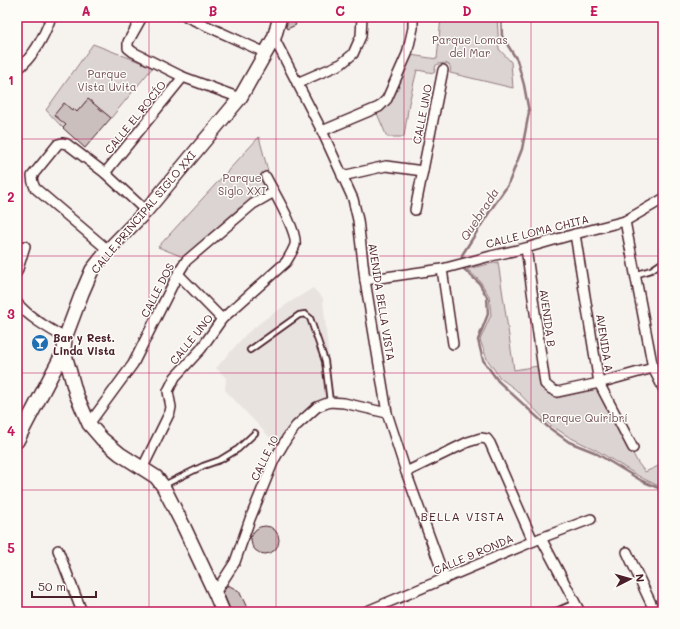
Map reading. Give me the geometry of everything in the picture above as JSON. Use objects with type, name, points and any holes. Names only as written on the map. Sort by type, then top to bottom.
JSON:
[{"type":"street","points":[[17,70],[36,50],[47,29],[51,17]]},
{"type":"street","points":[[142,17],[128,42],[128,48],[183,77],[240,98]]},
{"type":"street","points":[[187,17],[266,53]]},
{"type":"street","name":"CALLE PRINCIPAL SIGLO XXI","points":[[17,441],[64,345],[82,293],[92,270],[108,250],[146,211],[240,98],[274,38],[280,17]]},
{"type":"street","points":[[298,83],[340,64],[353,54],[361,36],[362,17]]},
{"type":"street","points":[[322,131],[380,107],[387,99],[407,54],[413,28],[413,17]]},
{"type":"street","name":"AVENIDA BELLA VISTA","points":[[274,38],[322,131],[353,199],[358,220],[365,280],[387,413],[406,472],[445,578]]},
{"type":"street","name":"CALLE UNO","points":[[415,210],[443,70]]},
{"type":"street","name":"CALLE EL ROCÍO","points":[[104,173],[183,77]]},
{"type":"street","points":[[108,250],[35,188],[32,176],[58,144],[62,142],[67,144],[104,173],[146,211]]},
{"type":"street","points":[[342,176],[386,166],[423,171]]},
{"type":"street","points":[[266,177],[274,192]]},
{"type":"street","name":"CALLE UNO","points":[[142,469],[170,412],[171,407],[168,391],[175,377],[201,349],[222,319],[286,262],[295,245],[292,225],[274,192]]},
{"type":"street","name":"CALLE DOS","points":[[89,424],[133,364],[186,261],[253,204],[274,192]]},
{"type":"street","name":"CALLE LOMA CHITA","points":[[365,280],[442,269],[626,221],[663,199]]},
{"type":"street","points":[[626,221],[652,368],[663,388]]},
{"type":"street","name":"AVENIDA A","points":[[575,234],[600,383],[633,448]]},
{"type":"street","points":[[17,272],[25,246]]},
{"type":"street","name":"AVENIDA B","points":[[526,248],[546,384],[550,389],[557,392],[600,383]]},
{"type":"street","points":[[442,269],[453,344]]},
{"type":"street","points":[[178,274],[222,319]]},
{"type":"street","points":[[17,303],[64,345],[76,394],[89,424],[102,439],[120,454],[156,477],[163,486],[216,592],[223,612]]},
{"type":"street","points":[[600,383],[652,368]]},
{"type":"street","points":[[330,402],[344,403],[387,413]]},
{"type":"street","name":"CALLE 10","points":[[216,592],[236,562],[255,506],[274,460],[287,438],[296,426],[317,407],[330,402]]},
{"type":"street","points":[[406,472],[468,442],[481,438],[487,439],[537,540],[580,612]]},
{"type":"street","name":"CALLE 9 RONDA","points":[[365,612],[591,519]]},
{"type":"street","points":[[58,550],[82,612]]},
{"type":"street","points":[[627,552],[656,612]]},
{"type":"lane","points":[[635,275],[651,270],[663,262]]},
{"type":"lane","points":[[250,350],[299,315],[305,314],[310,318],[325,361],[330,402]]},
{"type":"lane","points":[[163,486],[203,466],[220,460],[238,449],[255,433]]},
{"type":"lane","points":[[554,612],[575,603]]},
{"type":"shaded area","points":[[313,288],[323,298],[333,399],[304,411],[275,443],[225,390],[226,378],[216,368],[246,334],[265,319]]},
{"type":"green space","name":"Parque Lomas del Mar","points":[[441,17],[497,17],[499,49],[511,62],[513,88],[450,73],[451,69],[449,65],[442,63],[436,65],[434,73],[417,70],[409,103],[404,137],[387,137],[376,111],[410,55],[437,59]]},
{"type":"green space","name":"Parque Vista Uvita","points":[[93,44],[153,67],[111,118],[88,99],[77,112],[74,110],[73,111],[64,103],[66,125],[63,128],[46,110]]},
{"type":"green space","name":"Parque Siglo XXI","points":[[259,137],[268,171],[260,176],[268,192],[239,208],[183,257],[158,247]]},
{"type":"green space","name":"Parque Quiribrí","points":[[498,262],[514,370],[538,366],[544,388],[549,394],[557,398],[598,389],[638,463],[645,472],[663,464],[663,488],[642,478],[549,424],[515,389],[500,378],[487,359],[480,340],[491,315],[489,296],[480,281],[467,269]]},
{"type":"building","points":[[292,17],[296,25],[287,29],[288,19]]},
{"type":"building","points":[[88,99],[111,118],[85,148],[63,128],[66,125],[54,115],[64,103],[73,111],[74,109],[77,112]]},
{"type":"building","points":[[265,526],[275,530],[279,540],[275,550],[265,554],[255,550],[251,540],[255,530]]},
{"type":"building","points":[[228,585],[239,591],[249,612],[231,612],[223,592]]},
{"type":"waterway","name":"Quebrada","points":[[462,262],[462,255],[508,185],[522,149],[529,112],[517,60],[502,36],[501,17]]},
{"type":"waterway","name":"Quebrada","points":[[463,266],[463,268],[479,283],[487,297],[488,314],[478,340],[483,360],[498,381],[548,427],[569,442],[594,452],[642,481],[663,490]]},
{"type":"place","name":"Bar y Rest. Linda Vista","points":[[40,343]]},
{"type":"district","name":"BELLA VISTA","points":[[463,516]]}]
